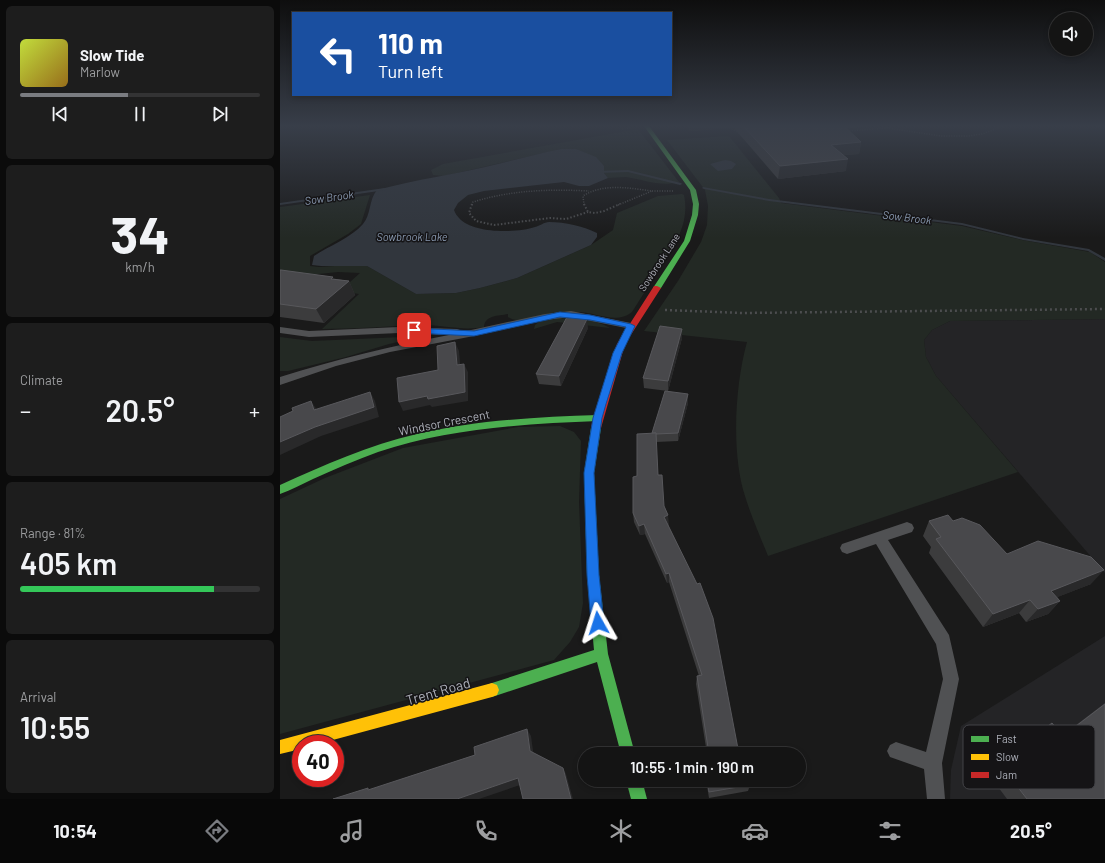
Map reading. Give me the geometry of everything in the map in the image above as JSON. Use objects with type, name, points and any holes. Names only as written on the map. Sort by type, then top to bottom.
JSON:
[{"type":"street","name":"Sowbrook Lane","points":[[626,747],[601,654],[593,575],[589,504],[589,473],[598,418],[614,362],[621,344],[631,326],[687,241],[692,228],[696,204],[690,184],[675,163]]},
{"type":"street","name":"Windsor Crescent","points":[[280,490],[317,472],[406,440],[449,431],[507,423],[547,419],[598,418]]},
{"type":"street","name":"Trent Road","points":[[280,747],[501,688],[601,654]]},
{"type":"street","points":[[636,787],[639,799]]},
{"type":"lane","points":[[280,382],[333,364],[390,349],[474,333],[560,314],[590,317],[631,326]]},
{"type":"lane","points":[[280,330],[309,334],[399,330],[474,333]]},
{"type":"lane","points":[[847,548],[907,528]]},
{"type":"lane","points":[[880,537],[943,641],[951,679],[933,763],[936,799]]},
{"type":"lane","points":[[896,751],[933,763]]},
{"type":"path","points":[[631,188],[652,191],[604,211],[595,213],[588,212],[566,219],[550,218],[494,225],[476,221],[469,214],[473,202],[488,196],[556,189],[589,191],[631,188]]},
{"type":"path","points":[[588,212],[584,207],[584,196],[589,191]]},
{"type":"path","points":[[643,308],[692,312],[743,313],[1105,308]]},
{"type":"shaded area","points":[[499,163],[444,176],[433,175],[431,170],[443,164]]},
{"type":"shaded area","points":[[597,163],[665,163],[679,182],[665,184],[626,177],[608,178],[604,173],[604,166]]},
{"type":"shaded area","points":[[685,163],[751,163],[779,198],[781,203],[962,226],[1022,240],[1090,252],[1105,262],[1105,319],[950,321],[932,330],[924,340],[926,357],[936,376],[1018,472],[768,556],[745,496],[741,479],[736,440],[737,398],[747,342],[644,331],[678,281],[701,242],[707,225],[708,206],[705,190]]},
{"type":"shaded area","points":[[370,195],[361,224],[348,234],[310,256],[310,266],[367,266],[416,294],[456,293],[517,278],[591,245],[613,230],[617,213],[658,196],[684,195],[685,215],[683,225],[676,242],[632,312],[626,316],[613,318],[570,312],[517,320],[508,317],[508,314],[489,318],[484,327],[476,328],[423,325],[322,329],[359,294],[340,291],[360,273],[338,272],[280,278],[280,207]]},
{"type":"shaded area","points":[[553,318],[590,320],[610,328],[557,322],[534,329],[535,325],[539,322]]},
{"type":"shaded area","points":[[1105,319],[1105,573],[936,376],[926,357],[924,340],[932,330],[950,321]]},
{"type":"shaded area","points":[[425,336],[288,371],[280,371],[280,337],[312,341]]},
{"type":"shaded area","points":[[560,426],[574,432],[581,441],[579,502],[583,603],[579,627],[570,642],[554,660],[280,734],[280,499],[325,478],[403,448],[518,427]]},
{"type":"shaded area","points":[[1105,636],[1105,799],[950,799],[951,770],[961,726]]},
{"type":"water","name":"Sowbrook Lake","points":[[501,163],[602,163],[604,166],[604,173],[608,178],[589,186],[579,186],[564,182],[484,191],[468,195],[458,203],[454,210],[458,217],[466,223],[474,227],[484,229],[496,231],[518,230],[535,227],[549,222],[586,228],[597,233],[597,237],[591,245],[517,278],[456,293],[416,294],[367,266],[312,265],[314,256],[347,237],[363,224],[366,220],[374,194],[377,190]]},
{"type":"water","points":[[710,164],[736,164],[732,169],[718,171]]},
{"type":"building","points":[[777,163],[806,163],[780,166]]},
{"type":"building","points":[[280,270],[333,277],[331,279],[349,281],[316,309],[280,304]]},
{"type":"building","points":[[567,317],[587,319],[559,376],[536,374]]},
{"type":"building","points":[[660,326],[682,329],[668,381],[643,378]]},
{"type":"building","points":[[455,342],[457,365],[464,364],[465,392],[428,399],[427,396],[399,402],[397,378],[438,370],[437,346]]},
{"type":"building","points":[[665,391],[688,394],[678,433],[652,433]]},
{"type":"building","points":[[370,392],[374,407],[315,427],[280,442],[280,417],[293,411],[292,408],[311,401],[314,410]]},
{"type":"building","points":[[656,433],[658,475],[662,475],[664,506],[668,515],[664,517],[697,584],[700,583],[713,618],[738,747],[708,747],[697,676],[702,675],[669,573],[666,574],[644,524],[639,526],[633,513],[633,477],[637,476],[637,434]]},
{"type":"building","points":[[948,515],[953,521],[962,518],[980,525],[1007,554],[1038,541],[1091,557],[1104,570],[1051,591],[1060,601],[1038,609],[1030,600],[993,614],[936,539],[941,537],[929,521]]},
{"type":"building","points":[[1105,704],[1105,799],[1027,799],[1019,789],[1095,789],[1095,725],[1077,725]]},
{"type":"building","points":[[527,729],[530,751],[563,768],[571,799],[523,799],[518,778],[457,799],[333,799],[368,788],[368,790],[475,755],[474,747]]},
{"type":"building","points":[[708,787],[738,787],[709,792]]},
{"type":"waterway","name":"Sow Brook","points":[[596,172],[628,171],[680,184]]},
{"type":"waterway","name":"Sow Brook","points":[[704,188],[769,200],[962,224],[1023,239],[1089,250],[1105,260]]},
{"type":"waterway","name":"Sow Brook","points":[[280,204],[385,189]]},
{"type":"traffic: fast","points":[[657,288],[687,241],[695,215],[696,204],[693,190],[673,163]]},
{"type":"traffic: fast","points":[[280,490],[321,471],[376,449],[441,432],[493,424],[598,418]]},
{"type":"traffic: fast","points":[[596,428],[589,473],[593,575],[601,654],[626,747]]},
{"type":"traffic: fast","points":[[492,690],[601,654]]},
{"type":"traffic: fast","points":[[636,787],[639,799]]},
{"type":"traffic: slow","points":[[280,747],[492,690]]},
{"type":"traffic: jam","points":[[596,428],[621,344],[657,288]]},
{"type":"route","points":[[414,330],[474,333],[560,314],[590,317],[631,326],[617,353],[598,418],[589,473],[589,504],[593,575],[598,623]]}]
